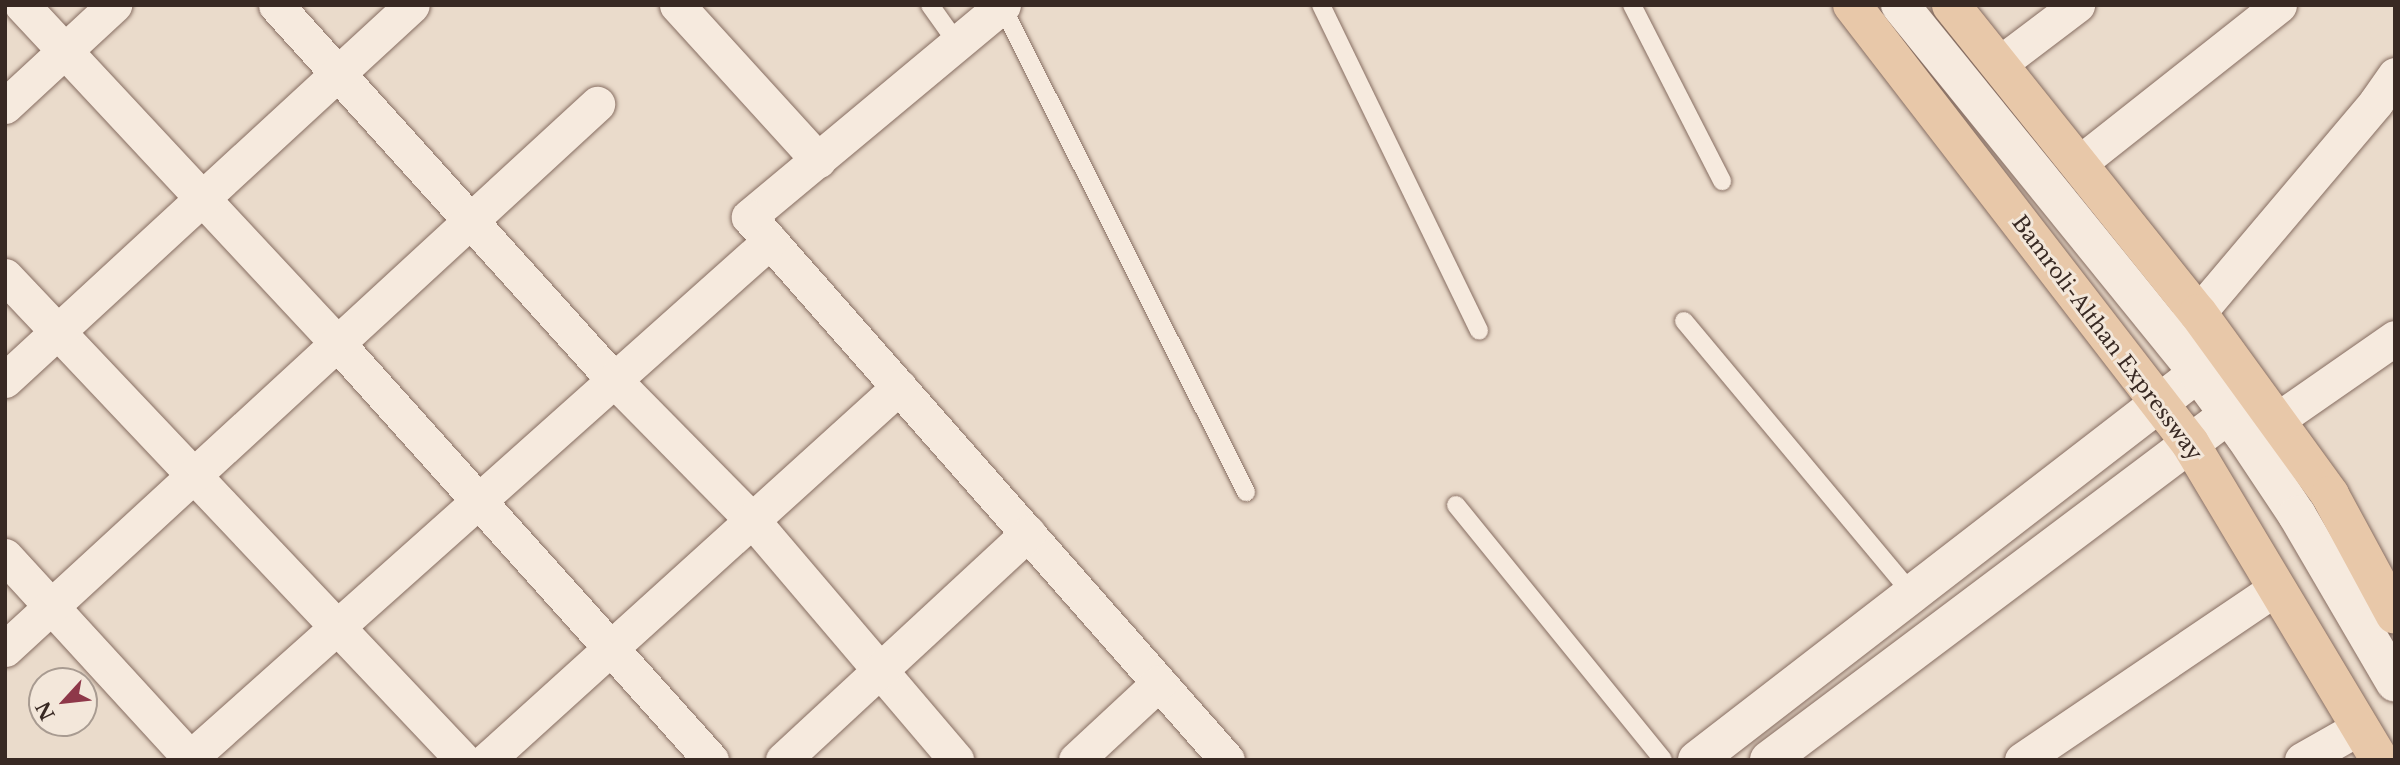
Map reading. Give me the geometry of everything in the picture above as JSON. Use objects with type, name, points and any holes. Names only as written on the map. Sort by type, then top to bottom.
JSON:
[{"type":"main road","name":"Bamroli-Althan Expressway","points":[[1852,5],[2190,443],[2380,760]]},
{"type":"main road","points":[[1951,5],[2197,313],[2249,425],[2330,495],[2395,615]]},
{"type":"street","points":[[22,5],[63,53],[337,344],[711,760]]},
{"type":"street","points":[[5,106],[114,5]]},
{"type":"street","points":[[276,5],[472,219],[614,380],[752,520],[956,760]]},
{"type":"street","points":[[5,380],[412,5]]},
{"type":"street","points":[[677,5],[818,160]]},
{"type":"street","name":"Bamroli-Althan Expressway","points":[[1900,5],[2167,339],[2249,425],[2297,515],[2395,683]]},
{"type":"street","points":[[1999,64],[2077,5]]},
{"type":"street","points":[[2078,164],[2279,5]]},
{"type":"street","points":[[1002,6],[749,217],[1227,760]]},
{"type":"street","points":[[2167,339],[2197,313],[2376,102],[2395,75]]},
{"type":"street","points":[[5,649],[597,104]]},
{"type":"street","points":[[5,555],[190,759],[770,241]]},
{"type":"street","points":[[5,276],[463,760]]},
{"type":"street","points":[[1769,760],[2190,443],[2249,425],[2395,338]]},
{"type":"street","points":[[1697,760],[2198,373]]},
{"type":"street","points":[[487,760],[899,387]]},
{"type":"street","points":[[783,760],[1028,533]]},
{"type":"street","points":[[2022,760],[2276,587]]},
{"type":"street","points":[[1076,760],[1159,683]]},
{"type":"street","points":[[2302,760],[2360,727]]},
{"type":"lane","points":[[930,5],[957,43]]},
{"type":"lane","points":[[1321,5],[1479,331]]},
{"type":"lane","points":[[1632,5],[1722,181]]},
{"type":"lane","points":[[1002,6],[1245,492]]},
{"type":"lane","points":[[1684,321],[1912,594]]},
{"type":"lane","points":[[1456,505],[1663,760]]}]
